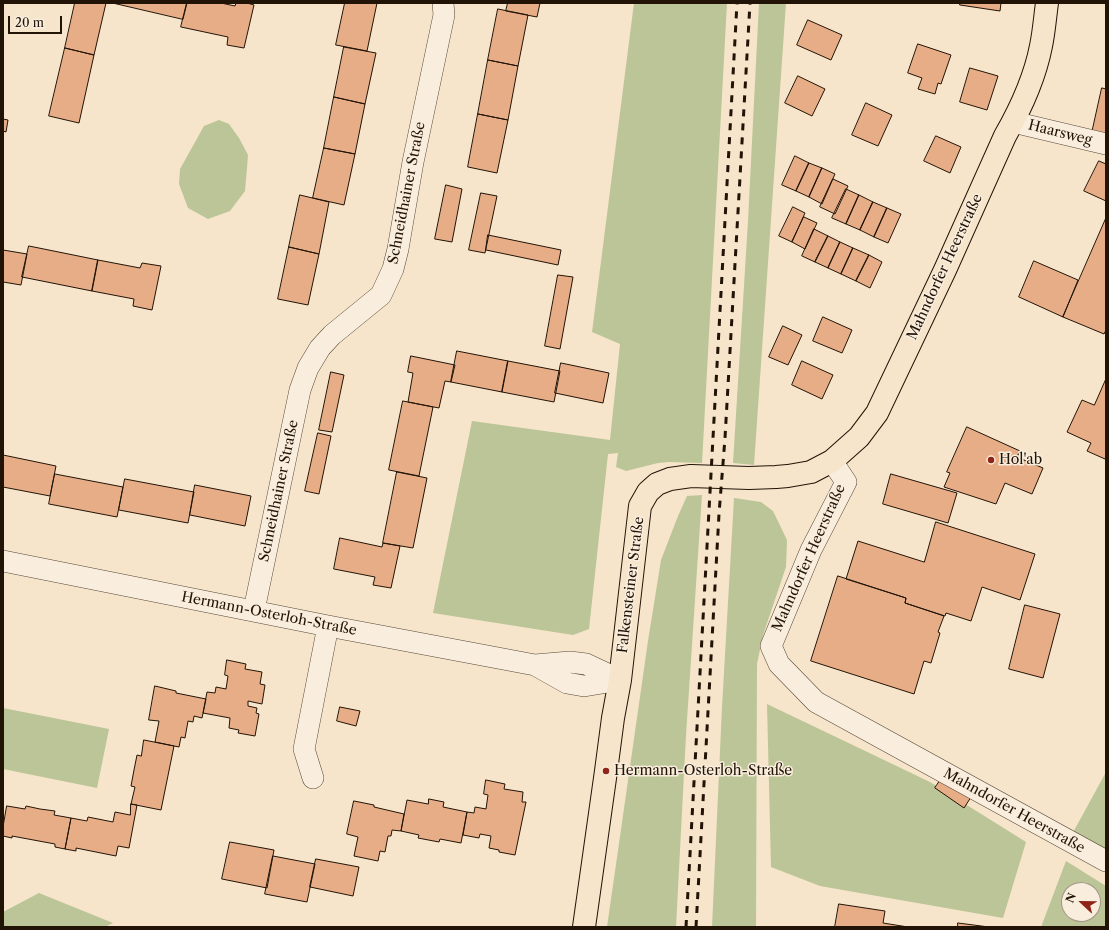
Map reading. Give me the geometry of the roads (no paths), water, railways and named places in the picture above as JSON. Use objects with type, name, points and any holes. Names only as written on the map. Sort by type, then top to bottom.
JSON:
[{"type":"main road","name":"Mahndorfer Heerstraße","points":[[832,461],[859,437],[877,413],[945,270],[1031,80],[1041,46],[1047,3]]},
{"type":"main road","name":"Falkensteiner Straße","points":[[584,927],[613,718],[620,680],[640,506],[648,492],[657,484],[670,479],[691,476],[749,478],[788,476],[811,472],[832,461]]},
{"type":"street","name":"Schneidhainer Straße","points":[[254,610],[300,390],[308,368],[320,348],[332,335],[381,295],[393,269],[398,249],[413,162],[444,15],[443,3]]},
{"type":"street","name":"Haarsweg","points":[[1013,122],[1106,144]]},
{"type":"street","name":"Mahndorfer Heerstraße","points":[[832,461],[846,482],[811,550],[771,646],[778,664],[816,702],[1106,862]]},
{"type":"street","name":"Hermann-Osterloh-Straße","points":[[3,561],[328,626],[535,665],[567,683],[584,686],[620,680]]},
{"type":"street","points":[[313,778],[304,749],[328,626]]},
{"type":"railway","points":[[686,927],[737,3]]},
{"type":"railway","points":[[696,927],[750,3]]},
{"type":"place","name":"Hol'ab","points":[[991,460]]},
{"type":"place","name":"Hermann-Osterloh-Straße","points":[[606,771]]}]
